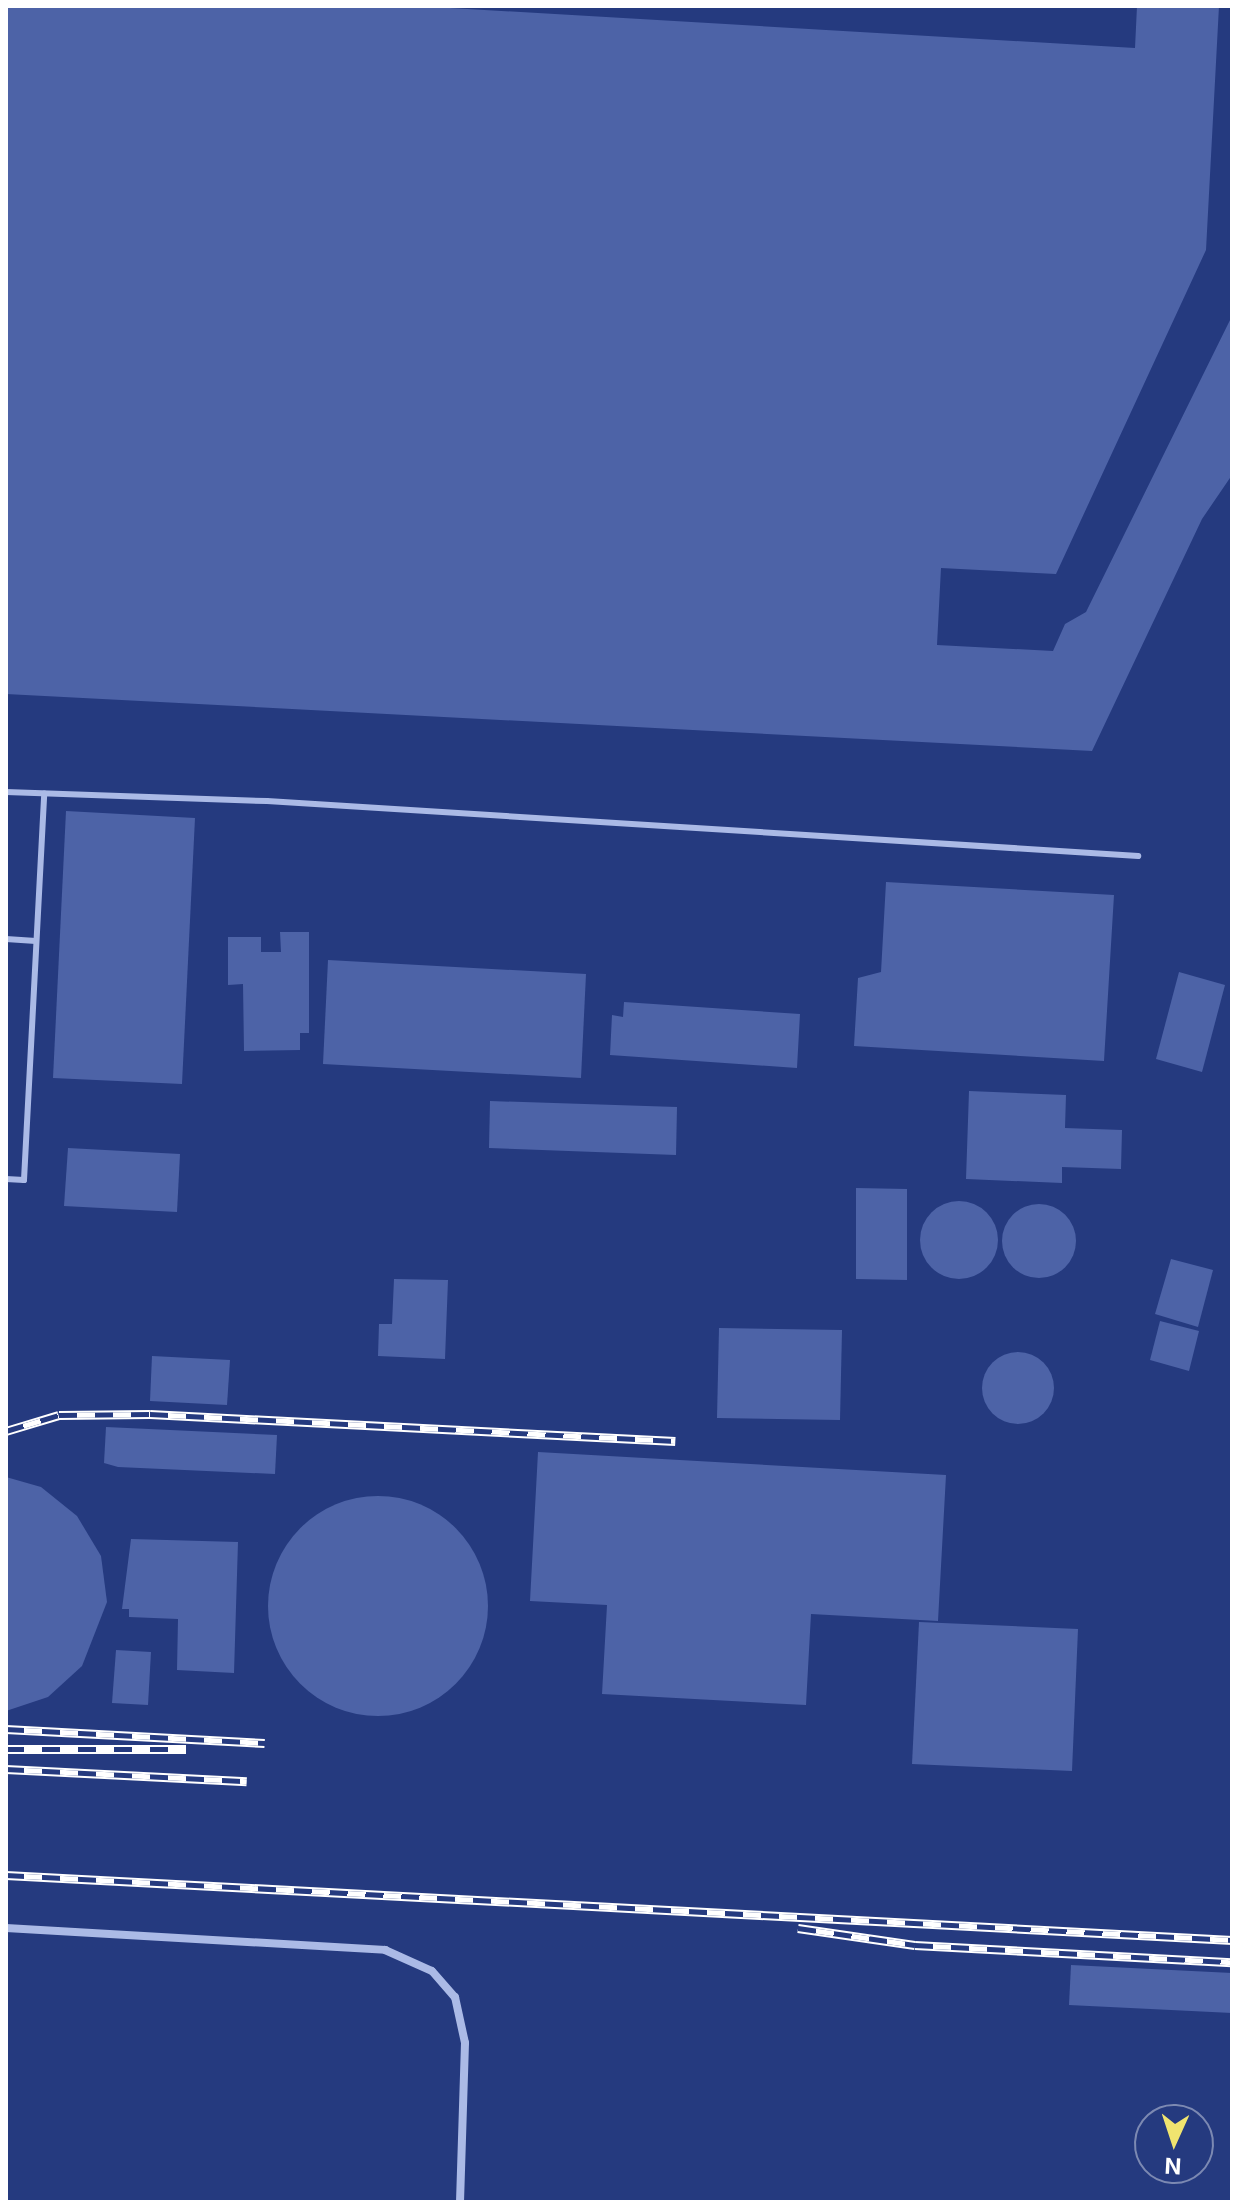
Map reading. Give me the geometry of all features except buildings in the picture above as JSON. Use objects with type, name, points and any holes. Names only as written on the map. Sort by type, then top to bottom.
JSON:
[{"type":"street","points":[[6,1928],[385,1950],[432,1971],[455,1997],[465,2043],[460,2202]]},
{"type":"lane","points":[[6,792],[267,801],[1138,856]]},
{"type":"lane","points":[[6,1179],[24,1180],[44,794]]},
{"type":"lane","points":[[6,939],[36,941]]},
{"type":"railway","points":[[6,1431],[59,1415],[150,1414],[675,1441]]},
{"type":"railway","points":[[6,1729],[265,1743]]},
{"type":"railway","points":[[6,1749],[186,1749]]},
{"type":"railway","points":[[6,1769],[247,1781]]},
{"type":"railway","points":[[6,1875],[1232,1940]]},
{"type":"railway","points":[[798,1928],[915,1945],[1232,1962]]}]
